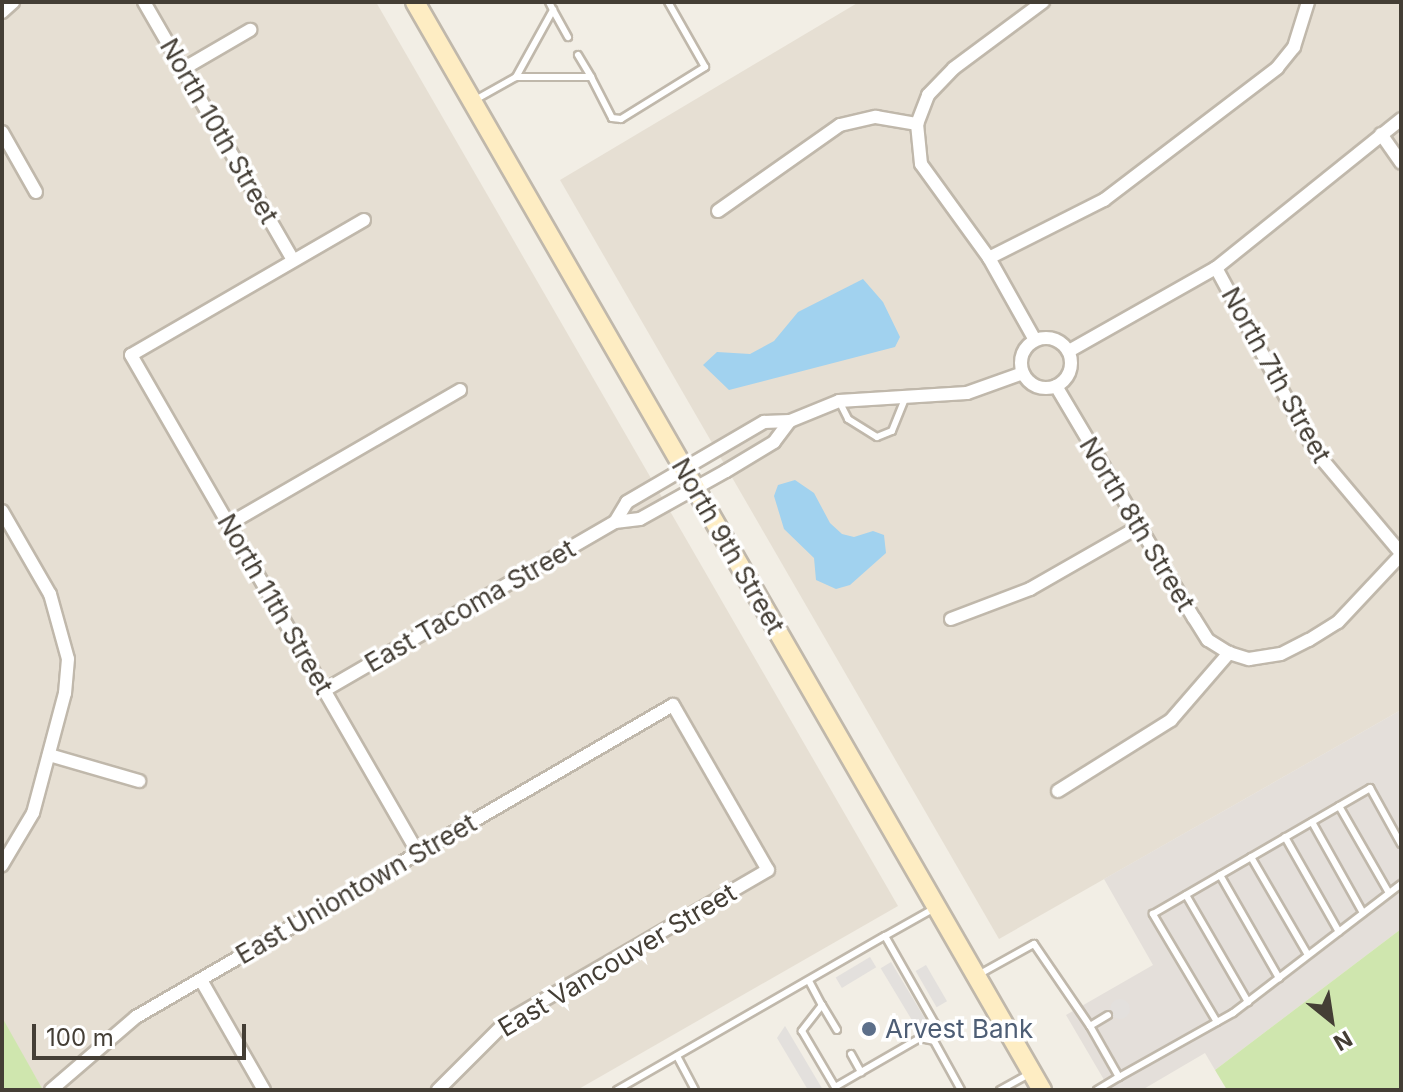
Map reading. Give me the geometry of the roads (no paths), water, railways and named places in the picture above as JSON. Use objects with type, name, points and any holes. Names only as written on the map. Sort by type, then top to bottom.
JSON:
[{"type":"main road","name":"North 9th Street","points":[[415,2],[1042,1090]]},
{"type":"street","points":[[2,12],[13,2]]},
{"type":"street","name":"North 10th Street","points":[[144,2],[293,260]]},
{"type":"street","points":[[1035,340],[989,258],[921,164],[917,124],[928,95],[954,68],[1043,2]]},
{"type":"street","points":[[989,258],[1134,180],[1277,68],[1294,47],[1309,6]]},
{"type":"street","points":[[183,69],[250,30]]},
{"type":"street","points":[[718,211],[840,125],[876,117],[917,124]]},
{"type":"street","points":[[1069,351],[1216,268],[1401,119]]},
{"type":"street","points":[[2,132],[36,192]]},
{"type":"street","points":[[1381,134],[1401,163]]},
{"type":"street","points":[[293,260],[364,220]]},
{"type":"street","name":"North 11th Street","points":[[293,260],[131,355],[418,853]]},
{"type":"street","name":"North 7th Street","points":[[1216,268],[1315,451],[1401,554]]},
{"type":"street","points":[[1054,339],[1069,351],[1070,371],[1056,386],[1038,387],[1023,373],[1023,354],[1035,340],[1054,339]]},
{"type":"street","name":"East Tacoma Street","points":[[615,522],[627,502],[764,422],[790,421],[839,401],[967,393],[1023,373]]},
{"type":"street","name":"North 8th Street","points":[[1056,386],[1208,640],[1229,653]]},
{"type":"street","points":[[229,524],[460,390]]},
{"type":"street","name":"East Tacoma Street","points":[[325,690],[615,522],[640,519],[695,489],[774,442],[790,421]]},
{"type":"street","points":[[2,511],[50,594],[65,633],[65,693],[49,755],[23,835],[2,865]]},
{"type":"street","points":[[951,619],[1030,589],[1140,526]]},
{"type":"street","points":[[1058,791],[1171,720],[1229,653],[1249,659],[1281,654],[1338,622],[1401,554]]},
{"type":"street","name":"East Uniontown Street","points":[[51,1090],[136,1017],[673,705],[768,870]]},
{"type":"street","points":[[49,755],[139,781]]},
{"type":"street","name":"East Vancouver Street","points":[[438,1090],[507,1021],[768,870]]},
{"type":"street","points":[[201,980],[264,1090]]},
{"type":"lane","points":[[549,2],[568,37]]},
{"type":"lane","points":[[578,55],[616,121],[700,72],[704,64],[668,2]]},
{"type":"lane","points":[[516,77],[553,10]]},
{"type":"lane","points":[[472,102],[516,77],[591,77]]},
{"type":"lane","points":[[839,401],[848,419],[877,437],[892,431],[906,397]]},
{"type":"lane","points":[[1217,1022],[1153,914],[1370,788],[1401,844]]},
{"type":"lane","points":[[1339,806],[1389,893]]},
{"type":"lane","points":[[1312,822],[1363,913]]},
{"type":"lane","points":[[1285,837],[1339,932]]},
{"type":"lane","points":[[1251,857],[1308,955]]},
{"type":"lane","points":[[1220,875],[1279,978]]},
{"type":"lane","points":[[1097,1090],[1248,1002],[1401,884]]},
{"type":"lane","points":[[1186,895],[1248,1002]]},
{"type":"lane","points":[[617,1090],[936,907]]},
{"type":"lane","points":[[885,936],[935,1024],[934,1041],[961,1090]]},
{"type":"lane","points":[[975,976],[1034,944],[1090,1026],[1119,1077]]},
{"type":"lane","points":[[809,981],[837,1030]]},
{"type":"lane","points":[[822,1005],[802,1031],[835,1087],[920,1038],[934,1041]]},
{"type":"lane","points":[[1090,1026],[1108,1015]]},
{"type":"lane","points":[[851,1054],[861,1072]]},
{"type":"lane","points":[[677,1056],[695,1090]]},
{"type":"lane","points":[[1000,1090],[1032,1073]]},
{"type":"water","points":[[863,279],[883,302],[900,337],[895,347],[729,390],[703,365],[717,352],[750,354],[774,341],[798,312]]},
{"type":"water","points":[[795,480],[814,493],[830,523],[842,534],[854,537],[873,531],[884,535],[886,553],[850,585],[836,589],[816,580],[814,558],[784,529],[774,496],[778,485]]},
{"type":"place","name":"Arvest Bank","points":[[869,1029]]}]
